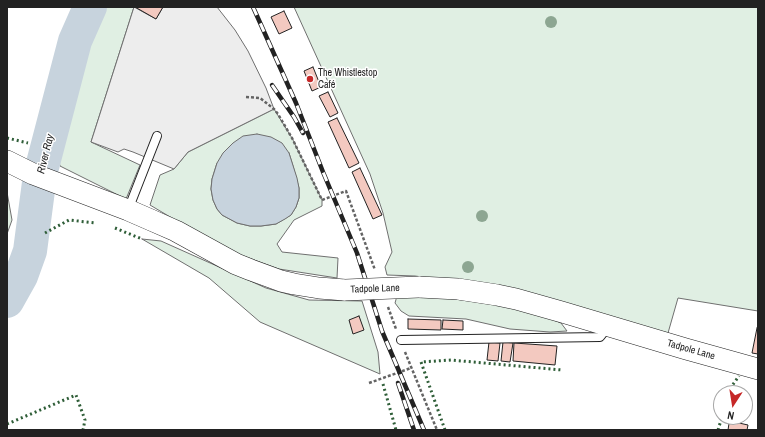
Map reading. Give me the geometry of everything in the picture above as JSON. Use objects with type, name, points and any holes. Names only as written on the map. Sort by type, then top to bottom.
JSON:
[{"type":"street","name":"Tadpole Lane","points":[[7,161],[33,174],[128,210],[176,231],[236,264],[281,281],[319,288],[345,290],[419,287],[449,288],[497,295],[536,304],[758,369]]},
{"type":"lane","points":[[128,210],[157,136]]},
{"type":"lane","points":[[400,340],[600,337],[609,326]]},
{"type":"path","points":[[246,96],[260,98],[278,114],[292,138],[322,200],[346,191],[376,273]]},
{"type":"path","points":[[386,301],[411,368],[437,430]]},
{"type":"path","points":[[369,383],[411,368]]},
{"type":"green space","points":[[100,7],[134,7],[91,142],[140,165],[126,199],[60,166],[55,148],[94,20]]},
{"type":"green space","points":[[294,7],[758,7],[758,311],[678,298],[668,333],[452,281],[415,276],[387,275],[385,267],[392,252],[383,213],[370,174]]},
{"type":"green space","points":[[274,109],[292,138],[322,200],[322,206],[294,220],[277,244],[282,252],[338,258],[337,278],[279,269],[224,249],[150,205],[160,175],[174,169],[188,152]],"holes":[[[289,153],[299,188],[299,198],[291,215],[276,224],[261,226],[250,226],[237,223],[222,215],[217,209],[213,200],[211,189],[212,179],[217,163]]]},
{"type":"green space","points":[[7,192],[12,220],[7,234]]},
{"type":"green space","points":[[142,239],[161,241],[266,288],[309,300],[362,301],[378,352],[380,374],[260,322],[209,278]]},
{"type":"green space","points":[[397,296],[431,296],[509,307],[549,318],[561,323],[567,331],[550,332],[510,329],[466,319],[409,316],[401,311],[395,303]]},
{"type":"shaded area","points":[[134,7],[156,19],[163,7],[217,7],[235,30],[248,51],[266,88],[274,109],[188,152],[174,169],[124,149],[118,152],[91,142]]},
{"type":"shaded area","points":[[257,134],[271,137],[282,143],[289,153],[297,178],[299,198],[291,215],[285,219],[276,224],[250,226],[237,223],[222,215],[217,209],[213,200],[211,189],[212,179],[217,163],[223,153],[243,136]]},
{"type":"building","points":[[135,7],[163,7],[156,19]]},
{"type":"building","points":[[284,11],[292,28],[279,34],[271,17]]},
{"type":"building","points":[[313,67],[321,87],[312,91],[304,71]]},
{"type":"building","points":[[328,92],[338,113],[330,117],[319,96]]},
{"type":"building","points":[[337,118],[359,163],[349,168],[328,122]]},
{"type":"building","points":[[360,168],[382,215],[373,219],[352,172]]},
{"type":"building","points":[[359,316],[364,330],[353,334],[349,320]]},
{"type":"building","points":[[408,319],[441,320],[441,330],[408,329]]},
{"type":"building","points":[[443,320],[463,321],[463,330],[442,329]]},
{"type":"building","points":[[757,328],[758,329],[758,354],[752,353]]},
{"type":"building","points":[[489,342],[500,343],[498,361],[487,360]]},
{"type":"building","points":[[503,342],[513,343],[510,362],[501,361]]},
{"type":"building","points":[[514,343],[557,346],[555,365],[513,361]]},
{"type":"building","points":[[729,425],[748,425],[747,430],[728,430]]},
{"type":"waterway","name":"River Ray","points":[[7,301],[21,276],[30,251],[40,175],[75,41],[90,7]]},
{"type":"railway","points":[[253,7],[296,103],[357,253],[382,331],[424,430]]},
{"type":"railway","points":[[272,85],[303,133]]},
{"type":"railway","points":[[398,383],[414,430]]},
{"type":"hedge","points":[[7,138],[28,143]]},
{"type":"hedge","points":[[45,233],[69,220],[95,223]]},
{"type":"hedge","points":[[115,228],[142,239]]},
{"type":"hedge","points":[[445,430],[421,362],[451,360],[562,370]]},
{"type":"hedge","points":[[733,385],[739,376]]},
{"type":"hedge","points":[[383,384],[396,430]]},
{"type":"hedge","points":[[7,424],[76,395],[85,420],[83,430]]},
{"type":"hedge","points":[[718,430],[720,425]]},
{"type":"place","name":"The Whistlestop Café","points":[[310,79]]}]
